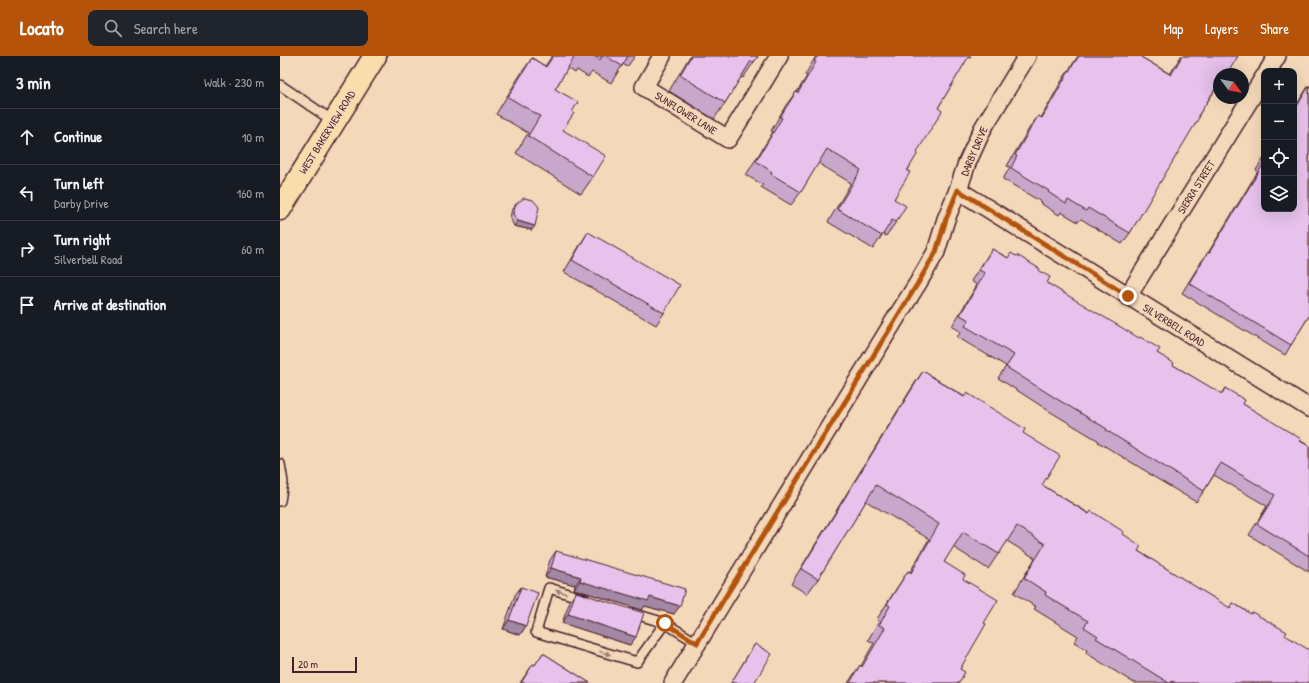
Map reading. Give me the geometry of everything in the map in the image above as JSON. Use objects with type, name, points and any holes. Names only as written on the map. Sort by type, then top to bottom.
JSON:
[{"type":"main road","name":"WEST BAKERVIEW ROAD","points":[[280,209],[333,121],[375,56]]},
{"type":"street","name":"SUNFLOWER LANE","points":[[662,56],[644,87],[728,139],[779,56]]},
{"type":"street","name":"DARBY DRIVE","points":[[673,683],[936,252],[946,219],[967,163],[983,128],[1027,56]]},
{"type":"street","points":[[1270,68],[1277,56]]},
{"type":"street","name":"SIERRA STREET","points":[[1128,296],[1261,82]]},
{"type":"street","name":"SILVERBELL ROAD","points":[[958,190],[1128,296],[1307,402]]},
{"type":"lane","points":[[280,85],[333,121]]},
{"type":"lane","points":[[280,464],[283,482],[280,501]]},
{"type":"lane","points":[[593,601],[549,588],[536,632],[637,662],[665,623]]},
{"type":"lane","points":[[622,610],[665,623],[697,643]]},
{"type":"building","points":[[553,56],[575,56],[555,89],[578,102],[572,112],[574,113],[563,130],[606,156],[593,177],[528,136],[540,116],[508,97],[532,58],[546,67]]},
{"type":"building","points":[[594,56],[602,56],[600,60]]},
{"type":"building","points":[[606,56],[628,56],[622,66]]},
{"type":"building","points":[[691,56],[758,56],[754,62],[751,61],[725,103],[680,75]]},
{"type":"building","points":[[818,56],[969,56],[938,108],[942,111],[917,152],[918,153],[907,171],[910,172],[894,199],[906,206],[896,222],[892,220],[882,236],[837,209],[861,170],[827,149],[801,192],[771,174],[772,172],[756,161],[782,118],[780,117],[796,92],[798,93]]},
{"type":"building","points":[[1079,56],[1141,56],[1171,75],[1182,56],[1238,56],[1231,68],[1213,68],[1213,92],[1130,233],[1088,208],[1086,211],[1068,200],[1066,204],[1048,192],[1049,191],[1011,168],[1017,156],[1015,155],[1038,116],[1042,118]]},
{"type":"building","points":[[1309,86],[1309,316],[1291,345],[1189,283],[1261,168],[1261,212],[1297,212],[1297,106]]},
{"type":"building","points":[[524,198],[533,200],[539,207],[535,226],[518,221],[513,214],[516,204]]},
{"type":"building","points":[[588,232],[680,285],[664,313],[572,260]]},
{"type":"building","points":[[992,249],[1008,258],[1011,253],[1016,256],[1017,255],[1040,269],[1039,271],[1050,277],[1047,283],[1160,349],[1157,353],[1174,363],[1173,365],[1222,394],[1225,388],[1245,400],[1243,404],[1301,439],[1300,441],[1309,446],[1309,556],[1257,524],[1275,495],[1221,463],[1204,491],[1006,367],[1014,355],[965,326],[969,320],[960,315],[985,273],[979,270]]},
{"type":"building","points":[[923,371],[964,397],[967,393],[1025,429],[1023,433],[1060,456],[1042,485],[1089,514],[1091,511],[1124,532],[1123,534],[1141,546],[1138,551],[1230,608],[1233,603],[1287,632],[1285,635],[1309,650],[1309,683],[1176,683],[1172,681],[1169,683],[1096,638],[1098,636],[1084,627],[1088,621],[1045,595],[1046,592],[1024,578],[1045,544],[1017,526],[999,554],[963,532],[944,562],[965,575],[963,579],[998,600],[960,669],[965,672],[959,683],[850,683],[860,665],[862,667],[885,628],[879,625],[890,606],[887,604],[908,571],[911,573],[939,524],[876,485],[818,579],[801,569]]},
{"type":"building","points":[[556,551],[685,589],[680,606],[650,597],[648,601],[580,581],[581,577],[551,568]]},
{"type":"building","points":[[521,587],[538,593],[526,626],[509,620]]},
{"type":"building","points":[[576,592],[644,613],[636,637],[568,614]]},
{"type":"building","points":[[755,644],[772,654],[754,683],[731,683]]},
{"type":"building","points":[[543,653],[590,683],[521,683],[533,664],[535,665]]},
{"type":"route","points":[[665,623],[697,643],[936,252],[946,219],[958,190],[1128,296]]}]
